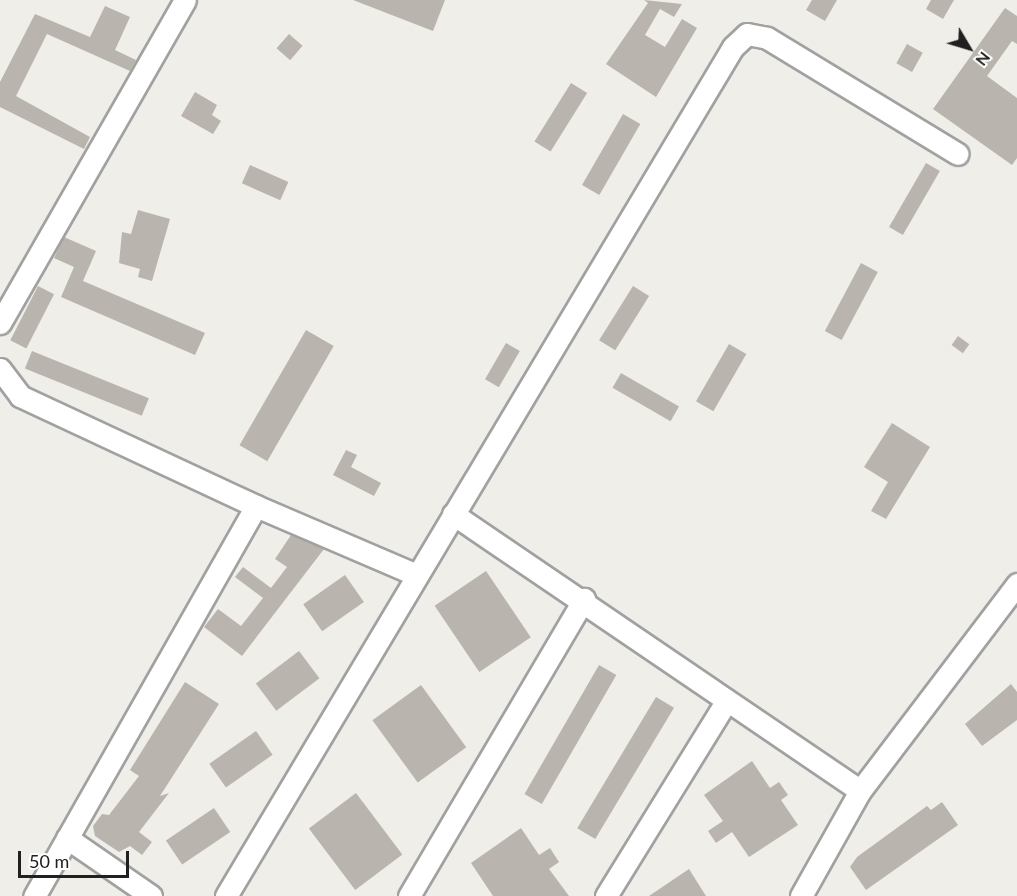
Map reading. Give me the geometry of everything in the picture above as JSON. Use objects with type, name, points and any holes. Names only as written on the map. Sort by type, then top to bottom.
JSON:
[{"type":"street","points":[[0,323],[184,0]]},
{"type":"street","points":[[226,896],[415,574],[734,47],[747,34],[766,38],[958,154]]},
{"type":"street","points":[[0,369],[10,399],[415,574]]},
{"type":"street","points":[[34,896],[256,506]]},
{"type":"street","points":[[453,514],[584,599],[860,791]]},
{"type":"street","points":[[801,896],[860,791],[1017,584]]},
{"type":"street","points":[[409,896],[584,599]]},
{"type":"street","points":[[606,896],[727,700]]},
{"type":"street","points":[[67,838],[151,896]]},
{"type":"building","points":[[353,0],[445,0],[433,31]]},
{"type":"building","points":[[644,0],[682,4],[674,17],[660,9],[645,35],[665,47],[682,19],[697,28],[656,97],[606,64],[648,3]]},
{"type":"building","points":[[812,0],[837,0],[825,21],[806,10]]},
{"type":"building","points":[[931,0],[954,0],[943,19],[926,9]]},
{"type":"building","points":[[105,6],[130,17],[115,50],[136,60],[130,71],[47,34],[16,96],[90,137],[84,149],[0,107],[0,82],[35,14],[90,37]]},
{"type":"building","points":[[1005,8],[1017,16],[1017,44],[1012,41],[987,76],[1017,98],[1017,158],[1012,165],[933,109]]},
{"type":"building","points":[[289,34],[303,46],[290,60],[277,48]]},
{"type":"building","points":[[907,44],[923,53],[912,72],[896,63]]},
{"type":"building","points":[[571,83],[587,93],[551,152],[534,142]]},
{"type":"building","points":[[195,92],[217,105],[212,115],[221,121],[213,134],[181,116]]},
{"type":"building","points":[[623,114],[640,124],[599,195],[582,185]]},
{"type":"building","points":[[926,163],[940,171],[903,235],[889,227]]},
{"type":"building","points":[[250,165],[288,182],[280,200],[242,183]]},
{"type":"building","points":[[138,210],[170,219],[152,281],[138,277],[140,269],[119,263],[122,232],[131,234]]},
{"type":"building","points":[[64,237],[96,251],[83,281],[205,333],[195,355],[61,297],[74,267],[54,258]]},
{"type":"building","points":[[861,263],[878,272],[842,340],[825,331]]},
{"type":"building","points":[[38,286],[54,294],[26,349],[10,340]]},
{"type":"building","points":[[633,286],[649,296],[615,350],[599,340]]},
{"type":"building","points":[[306,330],[334,346],[267,461],[240,445]]},
{"type":"building","points":[[958,336],[969,344],[963,353],[952,345]]},
{"type":"building","points":[[506,343],[520,351],[499,387],[485,379]]},
{"type":"building","points":[[729,344],[746,354],[713,411],[696,401]]},
{"type":"building","points":[[32,351],[149,398],[142,416],[25,369]]},
{"type":"building","points":[[621,373],[679,406],[671,421],[612,388]]},
{"type":"building","points":[[892,423],[930,447],[886,519],[871,511],[888,482],[864,467]]},
{"type":"building","points":[[346,450],[357,455],[351,467],[381,483],[374,496],[333,475]]},
{"type":"building","points":[[291,535],[324,549],[242,656],[204,627],[218,609],[241,626],[263,598],[235,577],[243,567],[271,588],[287,567],[275,559]]},
{"type":"building","points":[[486,571],[531,637],[479,672],[435,606]]},
{"type":"building","points":[[345,575],[364,602],[322,631],[303,604]]},
{"type":"building","points":[[299,651],[319,678],[276,711],[256,683]]},
{"type":"building","points":[[599,665],[616,675],[542,804],[524,794]]},
{"type":"building","points":[[185,682],[219,704],[160,796],[169,793],[139,832],[152,842],[142,855],[130,846],[119,852],[95,836],[93,826],[102,814],[109,815],[139,776],[130,770]]},
{"type":"building","points":[[1011,684],[1017,692],[1017,720],[982,746],[965,724]]},
{"type":"building","points":[[421,685],[466,747],[418,783],[372,720]]},
{"type":"building","points":[[656,697],[674,708],[595,839],[577,828]]},
{"type":"building","points":[[256,731],[273,755],[226,787],[209,764]]},
{"type":"building","points":[[752,761],[770,788],[779,782],[788,795],[781,800],[798,825],[749,857],[732,832],[716,843],[708,831],[723,821],[704,795]]},
{"type":"building","points":[[356,793],[402,854],[355,890],[309,829]]},
{"type":"building","points":[[942,802],[958,825],[866,890],[850,867],[857,857],[927,806],[931,810]]},
{"type":"building","points":[[214,808],[230,832],[182,864],[166,840]]},
{"type":"building","points":[[521,828],[539,855],[550,848],[559,862],[549,869],[569,896],[493,896],[471,863]]},
{"type":"building","points":[[689,869],[706,896],[649,896]]}]
